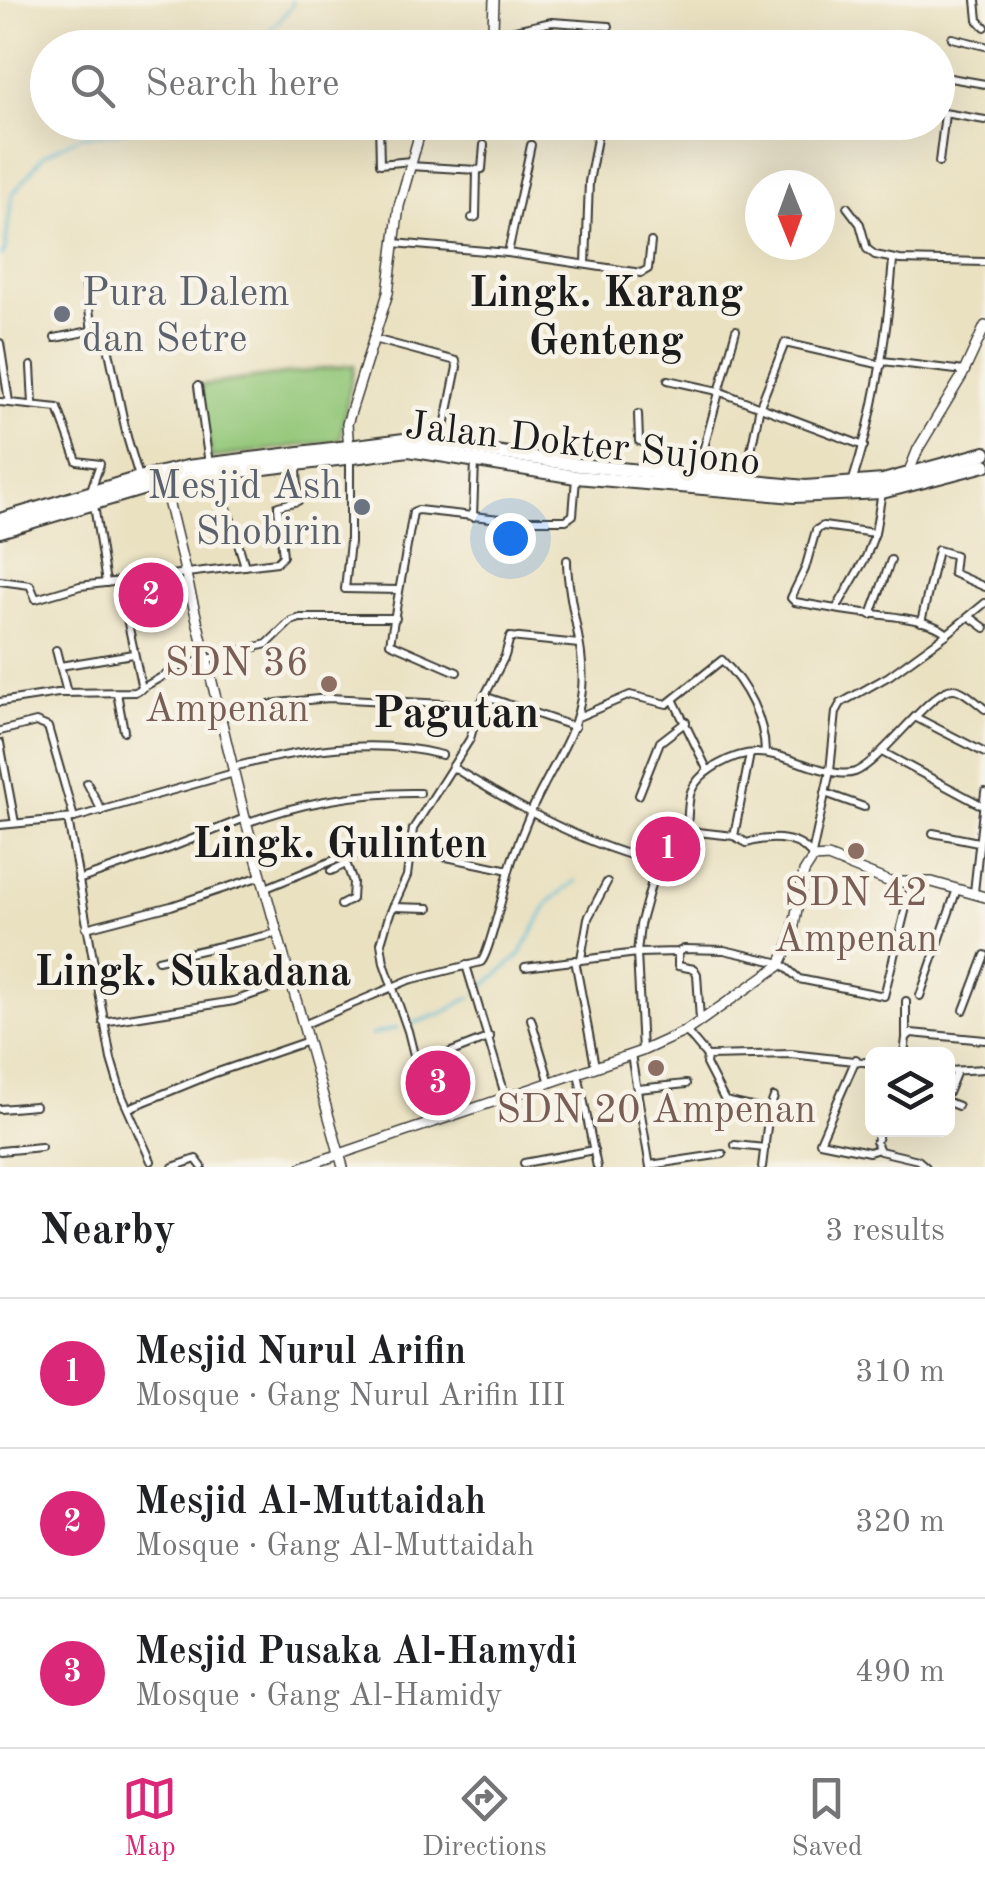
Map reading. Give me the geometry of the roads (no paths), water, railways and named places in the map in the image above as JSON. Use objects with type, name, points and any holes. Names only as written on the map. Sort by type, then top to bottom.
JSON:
[{"type":"highway","points":[[213,469],[350,452],[412,439],[644,478],[659,474],[818,487],[882,486]]},
{"type":"highway","name":"Jalan Dokter Sujono","points":[[0,531],[19,520],[159,479],[213,469],[297,464],[350,452],[410,450],[576,477],[644,478],[794,496],[882,486],[985,465]]},
{"type":"highway","points":[[906,481],[985,454]]},
{"type":"highway","points":[[0,520],[19,520]]},
{"type":"street","points":[[492,30],[494,0]]},
{"type":"street","points":[[976,0],[978,20],[985,27]]},
{"type":"street","points":[[518,30],[552,22],[609,26]]},
{"type":"street","points":[[955,39],[985,46]]},
{"type":"street","points":[[955,79],[985,84]]},
{"type":"street","points":[[955,115],[985,120]]},
{"type":"street","points":[[379,140],[380,164],[478,170],[482,169],[484,145]]},
{"type":"street","points":[[398,590],[344,587],[350,542],[347,424],[388,294],[394,244],[417,140]]},
{"type":"street","points":[[586,264],[589,182],[597,140]]},
{"type":"street","points":[[939,162],[940,140]]},
{"type":"street","points":[[508,253],[531,146]]},
{"type":"street","points":[[472,218],[476,217],[478,170]]},
{"type":"street","points":[[847,208],[860,224],[870,252],[894,260],[985,262]]},
{"type":"street","points":[[394,244],[508,253],[644,272],[648,269],[651,242]]},
{"type":"street","points":[[851,484],[883,363],[894,260]]},
{"type":"street","points":[[86,288],[92,331]]},
{"type":"street","points":[[906,481],[918,450],[964,372],[985,326]]},
{"type":"street","points":[[696,478],[736,330]]},
{"type":"street","points":[[54,338],[105,332],[127,437],[159,479],[187,573],[245,820],[343,1167]]},
{"type":"street","points":[[374,339],[456,362],[441,442]]},
{"type":"street","points":[[0,343],[4,402],[58,408],[77,461],[100,464],[92,497],[106,583]]},
{"type":"street","points":[[744,483],[760,406],[785,343],[883,363],[964,372]]},
{"type":"street","points":[[31,366],[33,404]]},
{"type":"street","points":[[668,380],[760,406],[864,446]]},
{"type":"street","points":[[198,386],[213,469],[245,566]]},
{"type":"street","points":[[638,414],[639,441],[661,448],[659,474]]},
{"type":"street","points":[[473,516],[476,460]]},
{"type":"street","points":[[0,581],[30,585],[35,599],[70,588],[276,563],[283,556],[278,506],[298,501],[297,464]]},
{"type":"street","points":[[457,672],[394,648],[390,642],[415,511],[568,520],[573,515],[576,477]]},
{"type":"street","points":[[840,610],[875,533],[882,486]]},
{"type":"street","points":[[875,533],[826,526],[816,530],[806,569],[791,599],[920,622],[940,627],[947,634]]},
{"type":"street","points":[[920,622],[938,550],[954,555],[955,573],[985,587]]},
{"type":"street","points":[[303,1025],[392,987],[476,963],[486,956],[509,870],[531,814],[575,727],[583,672],[567,560]]},
{"type":"street","points":[[871,615],[891,560]]},
{"type":"street","points":[[120,581],[142,689]]},
{"type":"street","points":[[302,1167],[637,1053],[686,1031],[781,964],[811,856],[840,703],[889,676],[985,603]]},
{"type":"street","points":[[970,617],[985,628]]},
{"type":"street","points":[[0,712],[1,702],[142,689],[172,670],[206,657],[267,644],[291,620],[396,618]]},
{"type":"street","points":[[430,1123],[418,1065],[384,964],[381,943],[407,876],[408,849],[417,822],[470,739],[511,636],[579,644]]},
{"type":"street","points":[[56,650],[68,693]]},
{"type":"street","points":[[60,666],[133,654]]},
{"type":"street","points":[[577,717],[630,695],[647,696],[662,703],[674,700],[717,661],[724,660],[763,723],[764,754]]},
{"type":"street","points":[[452,767],[531,814],[613,851],[681,867],[686,864],[692,790],[708,771],[750,753],[830,771],[856,772],[882,752],[914,717],[952,689],[985,709]]},
{"type":"street","points":[[117,693],[124,731]]},
{"type":"street","points":[[484,696],[575,727]]},
{"type":"street","points":[[221,717],[277,703],[330,698],[464,705]]},
{"type":"street","points":[[674,700],[708,771]]},
{"type":"street","points":[[914,717],[985,753]]},
{"type":"street","points":[[0,732],[36,722],[50,729],[71,819],[86,928],[116,1078],[151,1161]]},
{"type":"street","points":[[639,795],[660,742],[686,722]]},
{"type":"street","points":[[0,743],[15,823]]},
{"type":"street","points":[[0,824],[71,819],[284,753],[352,746],[402,747],[442,755]]},
{"type":"street","points":[[882,752],[983,806]]},
{"type":"street","points":[[734,836],[750,753]]},
{"type":"street","points":[[88,783],[100,807]]},
{"type":"street","points":[[974,892],[985,792]]},
{"type":"street","points":[[78,880],[245,820],[354,796],[420,793]]},
{"type":"street","points":[[825,793],[864,807]]},
{"type":"street","points":[[688,831],[734,836],[747,843],[766,838],[793,842],[804,846],[811,856]]},
{"type":"street","points":[[933,833],[978,842]]},
{"type":"street","points":[[266,888],[390,846]]},
{"type":"street","points":[[408,849],[509,870]]},
{"type":"street","points":[[811,856],[828,856],[885,881],[932,882],[985,896]]},
{"type":"street","points":[[331,871],[345,861]]},
{"type":"street","points":[[341,905],[352,899],[353,882],[345,861]]},
{"type":"street","points":[[658,863],[640,925],[637,953],[638,1088],[650,1166],[722,1154]]},
{"type":"street","points":[[86,928],[262,876]]},
{"type":"street","points":[[594,1066],[578,959],[588,918],[607,882]]},
{"type":"street","points":[[525,967],[683,949],[724,950],[781,964],[800,979],[885,996],[912,883]]},
{"type":"street","points":[[920,996],[957,888]]},
{"type":"street","points":[[393,907],[429,908]]},
{"type":"street","points":[[158,960],[279,933]]},
{"type":"street","points":[[678,952],[678,966],[692,968],[697,974],[700,1020]]},
{"type":"street","points":[[964,1010],[985,955]]},
{"type":"street","points":[[466,965],[506,1099]]},
{"type":"street","points":[[103,1022],[234,1001],[291,981]]},
{"type":"street","points":[[905,1047],[906,1001]]},
{"type":"street","points":[[531,1019],[550,1082]]},
{"type":"street","points":[[686,1031],[707,1056],[706,1064],[725,1100],[770,1110]]},
{"type":"street","points":[[906,1038],[917,1033],[985,1040]]},
{"type":"street","points":[[418,1065],[490,1036]]},
{"type":"street","points":[[129,1108],[212,1074],[308,1042]]},
{"type":"street","points":[[707,1056],[791,1054],[865,1061]]},
{"type":"street","points":[[856,1059],[820,1142],[869,1152],[879,1149],[918,1160],[926,1167]]},
{"type":"street","points":[[955,1071],[985,1069]]},
{"type":"street","points":[[578,1073],[597,1167]]},
{"type":"street","points":[[638,1088],[686,1084]]},
{"type":"street","points":[[762,1167],[774,1097]]},
{"type":"street","points":[[0,1109],[36,1106]]},
{"type":"street","points":[[877,1137],[879,1149]]},
{"type":"street","points":[[735,1145],[766,1148]]},
{"type":"street","points":[[0,1151],[41,1146]]},
{"type":"street","points":[[524,1163],[594,1150]]},
{"type":"street","points":[[173,1167],[196,1159],[202,1167]]},
{"type":"waterway","points":[[271,30],[292,6],[292,0]]},
{"type":"waterway","points":[[0,256],[5,251],[12,195],[44,155],[72,140]]},
{"type":"waterway","points":[[477,992],[520,955],[549,902],[576,881]]},
{"type":"waterway","points":[[411,1024],[443,1013],[471,997]]},
{"type":"waterway","points":[[371,1035],[397,1028]]},
{"type":"place","name":"Pura Dalem dan Setre","points":[[62,314]]},
{"type":"place","name":"Mesjid Ash Shobirin","points":[[362,507]]},
{"type":"place","name":"Mesjid Al-Muttaidah","points":[[151,595]]},
{"type":"place","name":"SDN 36 Ampenan","points":[[329,684]]},
{"type":"place","name":"Mesjid Nurul Arifin","points":[[668,849]]},
{"type":"place","name":"SDN 42 Ampenan","points":[[856,851]]},
{"type":"place","name":"SDN 20 Ampenan","points":[[656,1068]]},
{"type":"place","name":"Mesjid Pusaka Al-Hamydi","points":[[438,1083]]},
{"type":"district","name":"Lingk. Karang Genteng","points":[[606,315]]},
{"type":"district","name":"Pagutan","points":[[456,711]]},
{"type":"district","name":"Lingk. Gulinten","points":[[340,842]]},
{"type":"district","name":"Lingk. Sukadana","points":[[193,970]]}]
